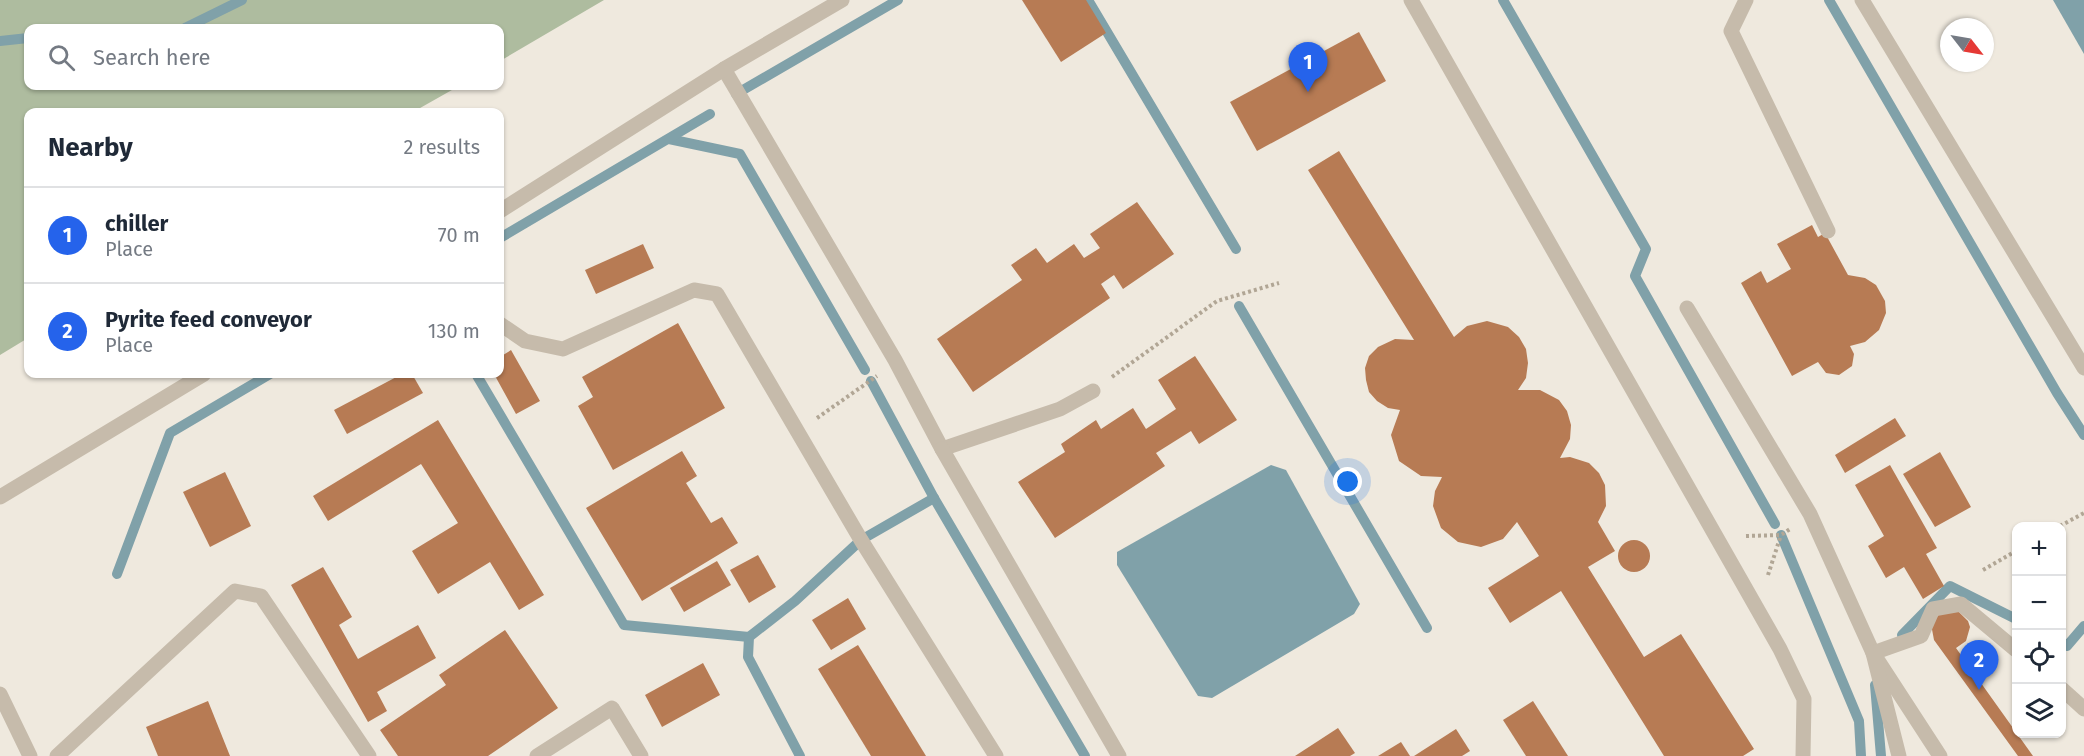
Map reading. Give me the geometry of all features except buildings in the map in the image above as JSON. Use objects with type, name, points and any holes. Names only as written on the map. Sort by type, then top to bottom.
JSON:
[{"type":"lane","points":[[504,208],[724,69],[842,0]]},
{"type":"lane","points":[[1411,0],[1780,649],[1804,699],[1803,756]]},
{"type":"lane","points":[[1746,0],[1731,31],[1828,231]]},
{"type":"lane","points":[[1862,0],[2084,368]]},
{"type":"lane","points":[[724,69],[895,360],[942,449],[1119,756]]},
{"type":"lane","points":[[504,327],[525,341],[563,350],[694,290],[717,294],[797,431],[996,756]]},
{"type":"lane","points":[[1687,308],[1810,514],[1873,654],[1940,756]]},
{"type":"lane","points":[[0,497],[197,378]]},
{"type":"lane","points":[[942,449],[1060,409],[1093,391]]},
{"type":"lane","points":[[57,756],[235,591],[261,596],[369,756]]},
{"type":"lane","points":[[1873,654],[1921,636],[1933,609],[1961,604],[2012,647]]},
{"type":"lane","points":[[1873,654],[1899,756]]},
{"type":"lane","points":[[2066,693],[2084,709]]},
{"type":"lane","points":[[0,694],[30,756]]},
{"type":"lane","points":[[537,756],[612,708],[641,756]]},
{"type":"path","points":[[1093,391],[1217,301],[1280,283]]},
{"type":"path","points":[[797,431],[872,381],[895,360]]},
{"type":"path","points":[[2066,523],[2084,513]]},
{"type":"path","points":[[1716,536],[1781,536],[1810,514]]},
{"type":"path","points":[[1983,570],[2012,553]]},
{"type":"green space","points":[[0,0],[604,0],[504,59],[504,24],[24,24],[24,90],[452,90],[420,108],[24,108],[24,340],[0,355]]},
{"type":"water","points":[[2053,0],[2084,0],[2084,54]]},
{"type":"water","points":[[1271,465],[1286,470],[1360,604],[1354,614],[1212,698],[1198,696],[1117,565],[1117,552]]},
{"type":"waterway","points":[[193,24],[242,0]]},
{"type":"waterway","points":[[736,94],[898,0]]},
{"type":"waterway","points":[[1088,0],[1236,249]]},
{"type":"waterway","points":[[1503,0],[1646,249],[1635,276],[1775,524]]},
{"type":"waterway","points":[[1829,0],[2057,393],[2084,435]]},
{"type":"waterway","points":[[0,41],[24,38]]},
{"type":"waterway","points":[[504,236],[710,114]]},
{"type":"waterway","points":[[669,139],[740,154],[865,370]]},
{"type":"waterway","points":[[1239,306],[1427,628]]},
{"type":"waterway","points":[[117,574],[170,433],[263,378]]},
{"type":"waterway","points":[[478,378],[624,625],[749,637]]},
{"type":"waterway","points":[[871,381],[934,498],[1085,756]]},
{"type":"waterway","points":[[800,756],[748,657],[749,637],[795,601],[861,540],[934,498]]},
{"type":"waterway","points":[[1781,535],[1859,721],[1861,756]]},
{"type":"waterway","points":[[1902,635],[1950,586],[2012,617]]},
{"type":"waterway","points":[[2066,645],[2084,626]]},
{"type":"waterway","points":[[1875,685],[1881,756]]},
{"type":"place","name":"chiller","points":[[1308,92]]},
{"type":"place","name":"Pyrite feed conveyor","points":[[1979,690]]}]
